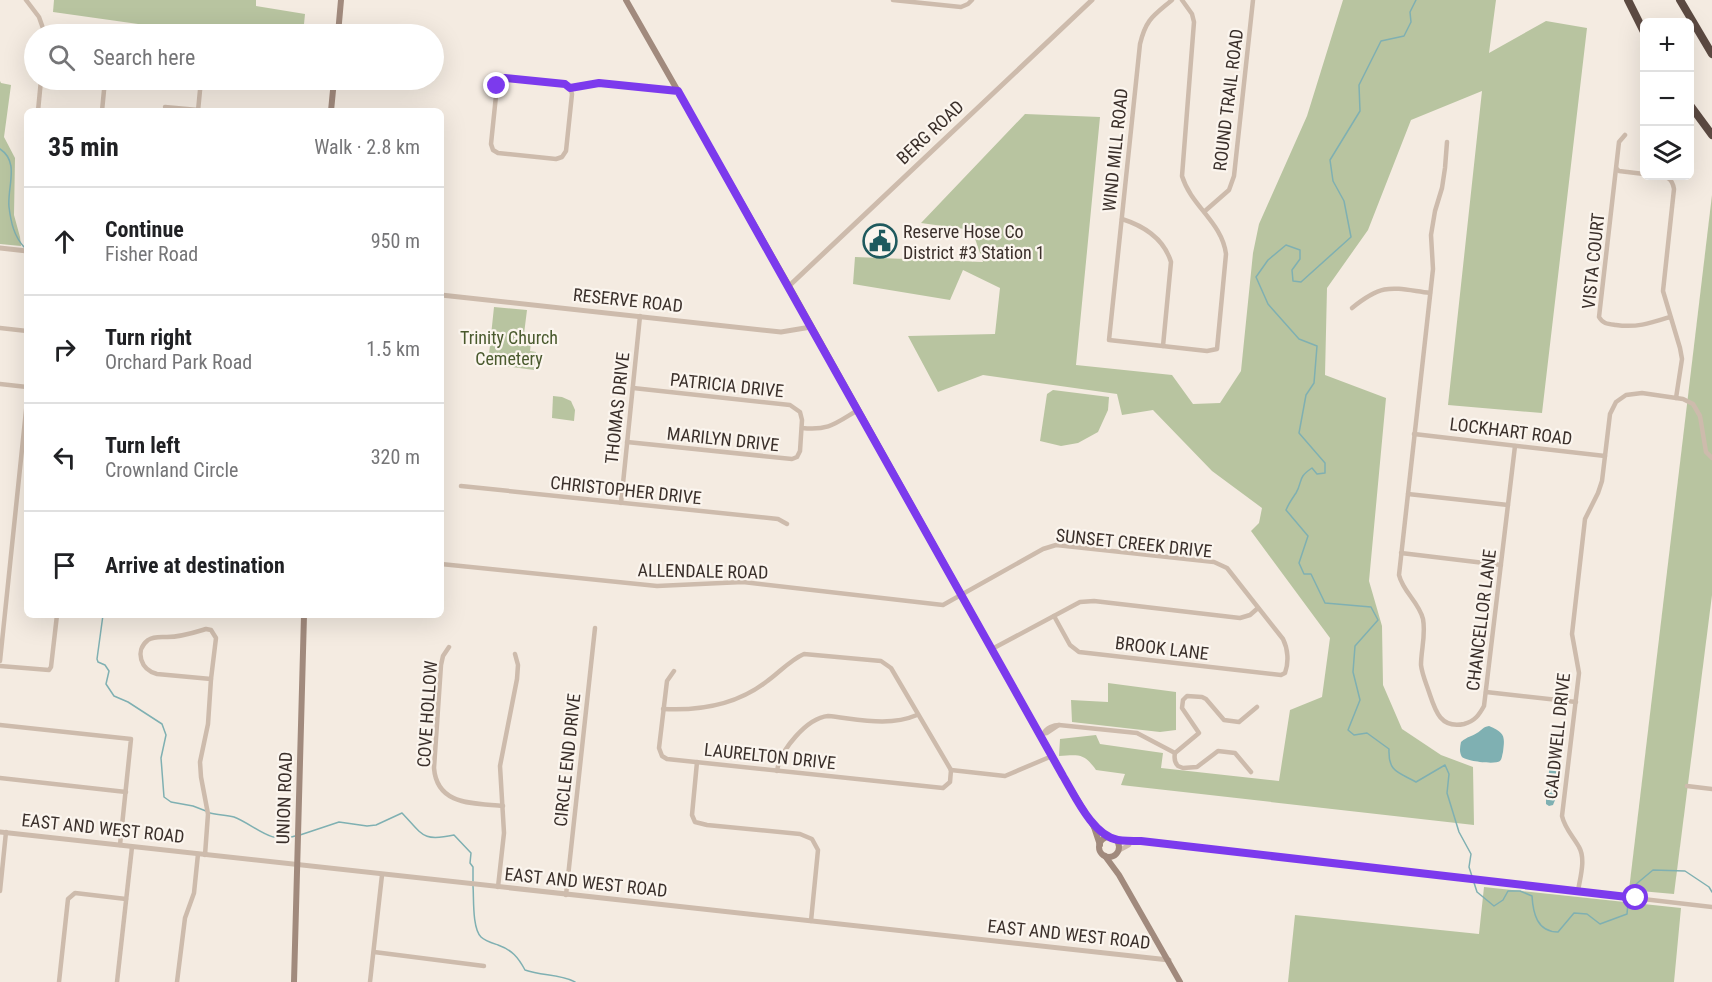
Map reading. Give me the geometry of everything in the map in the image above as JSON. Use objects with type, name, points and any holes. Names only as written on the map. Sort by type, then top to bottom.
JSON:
[{"type":"highway","points":[[1628,0],[1640,24]]},
{"type":"highway","points":[[1680,0],[1712,54]]},
{"type":"highway","points":[[1694,112],[1712,135]]},
{"type":"main road","points":[[339,24],[341,0]]},
{"type":"main road","points":[[626,0],[1094,827],[1100,851],[1119,875],[1180,982]]},
{"type":"main road","points":[[331,108],[333,90]]},
{"type":"main road","name":"UNION ROAD","points":[[294,982],[304,618]]},
{"type":"main road","points":[[1094,827],[1113,839],[1119,846],[1116,863],[1119,875]]},
{"type":"main road","points":[[1100,845],[1104,840],[1113,839]]},
{"type":"main road","points":[[1105,856],[1110,857],[1117,852]]},
{"type":"street","points":[[26,0],[41,24]]},
{"type":"street","points":[[893,0],[961,7],[972,0]]},
{"type":"street","name":"BERG ROAD","points":[[789,286],[1092,0]]},
{"type":"street","name":"WIND MILL ROAD","points":[[1162,346],[1109,340],[1140,44],[1147,22],[1172,0]]},
{"type":"street","points":[[1122,219],[1148,231],[1168,253],[1171,262],[1162,346],[1217,350],[1226,254],[1224,243],[1215,225],[1186,188],[1182,176],[1194,22],[1192,14],[1182,0]]},
{"type":"street","name":"ROUND TRAIL ROAD","points":[[1205,211],[1228,190],[1234,176],[1254,0]]},
{"type":"street","points":[[570,88],[572,94],[566,151],[562,157],[556,159],[498,153],[493,150],[491,141],[497,86],[505,78],[565,84],[570,88],[599,83],[678,91]]},
{"type":"street","points":[[38,108],[40,90]]},
{"type":"street","points":[[102,108],[104,90]]},
{"type":"street","points":[[198,108],[200,90]]},
{"type":"street","points":[[165,107],[176,108]]},
{"type":"street","name":"VISTA COURT","points":[[1625,135],[1619,142],[1599,317],[1600,321],[1605,323],[1632,327],[1670,317]]},
{"type":"street","name":"CHANCELLOR LANE","points":[[1447,142],[1442,188],[1431,235],[1433,268],[1400,579],[1423,618],[1422,669],[1436,713],[1444,721],[1455,725],[1468,723],[1478,717],[1484,706],[1515,446]]},
{"type":"street","points":[[1617,169],[1640,174]]},
{"type":"street","points":[[1671,180],[1674,189],[1663,291],[1682,359],[1676,398]]},
{"type":"street","points":[[0,248],[24,251]]},
{"type":"street","points":[[1352,309],[1369,296],[1387,288],[1430,292]]},
{"type":"street","name":"RESERVE ROAD","points":[[444,295],[781,332],[811,327]]},
{"type":"street","name":"THOMAS DRIVE","points":[[621,503],[640,316]]},
{"type":"street","points":[[0,328],[24,331]]},
{"type":"street","points":[[0,384],[24,387]]},
{"type":"street","name":"PATRICIA DRIVE","points":[[633,388],[790,405],[800,412],[802,428]]},
{"type":"street","name":"CALDWELL DRIVE","points":[[1578,891],[1582,856],[1580,848],[1565,827],[1562,816],[1579,668],[1572,634],[1585,519],[1602,481],[1610,414],[1616,402],[1626,395],[1642,393],[1683,399],[1693,404],[1700,416],[1706,452],[1712,458]]},
{"type":"street","name":"MARILYN DRIVE","points":[[627,442],[792,459],[799,454],[802,428],[829,427],[858,410]]},
{"type":"street","points":[[0,661],[24,430]]},
{"type":"street","name":"LOCKHART ROAD","points":[[1414,434],[1605,456]]},
{"type":"street","name":"CHRISTOPHER DRIVE","points":[[460,486],[778,519],[786,524]]},
{"type":"street","points":[[1408,494],[1508,505]]},
{"type":"street","name":"SUNSET CREEK DRIVE","points":[[961,595],[1043,549],[1056,545],[1214,562],[1227,568],[1283,639],[1288,657],[1285,673]]},
{"type":"street","points":[[1401,553],[1501,565]]},
{"type":"street","name":"ALLENDALE ROAD","points":[[444,564],[657,586],[743,582],[943,604],[961,595]]},
{"type":"street","points":[[992,649],[1080,602],[1094,601],[1240,618],[1258,609]]},
{"type":"street","name":"BROOK LANE","points":[[1054,616],[1070,645],[1078,652],[1281,675],[1285,673]]},
{"type":"street","points":[[0,666],[47,671],[51,667],[57,618]]},
{"type":"street","name":"CIRCLE END DRIVE","points":[[566,895],[595,628]]},
{"type":"street","points":[[177,982],[185,918],[194,892],[208,814],[200,762],[208,724],[216,638],[214,632],[209,629],[182,636],[154,637],[147,641],[142,650],[142,662],[152,673],[211,680]]},
{"type":"street","name":"COVE HOLLOW","points":[[449,647],[443,656],[441,665],[434,768],[436,778],[445,793],[456,800],[502,806]]},
{"type":"street","points":[[498,887],[504,843],[500,766],[518,679],[515,654]]},
{"type":"street","points":[[663,709],[696,709],[733,701],[763,685],[796,658],[807,654],[885,663],[891,668],[951,770],[1005,776],[1052,756]]},
{"type":"street","name":"LAURELTON DRIVE","points":[[674,670],[667,681],[663,709],[660,753],[667,759],[943,788],[950,782],[951,770]]},
{"type":"street","points":[[1486,692],[1576,702]]},
{"type":"street","points":[[1251,772],[1235,753],[1218,751],[1193,769],[1178,765],[1174,760],[1175,753],[1199,733],[1182,708],[1183,700],[1187,696],[1206,699],[1224,720],[1239,722],[1257,707]]},
{"type":"street","points":[[777,771],[780,758],[787,746],[820,717],[887,722],[900,721],[917,715]]},
{"type":"street","points":[[0,725],[131,739],[120,845]]},
{"type":"street","points":[[1042,734],[1059,725],[1137,733],[1175,753]]},
{"type":"street","points":[[697,762],[692,815],[695,822],[800,834],[808,836],[815,843],[818,854],[811,921]]},
{"type":"street","points":[[0,778],[126,792]]},
{"type":"street","points":[[1687,786],[1712,789]]},
{"type":"street","points":[[0,891],[3,832]]},
{"type":"street","name":"EAST AND WEST ROAD","points":[[3,832],[1169,960]]},
{"type":"street","points":[[1113,839],[1712,907]]},
{"type":"street","points":[[1117,852],[1131,842]]},
{"type":"street","points":[[117,982],[132,846]]},
{"type":"street","points":[[370,982],[382,875]]},
{"type":"street","points":[[59,982],[68,898],[75,893],[126,899]]},
{"type":"street","points":[[374,952],[484,966]]},
{"type":"green space","points":[[54,0],[256,0],[256,6],[305,14],[304,24],[138,24],[53,12]]},
{"type":"green space","points":[[1343,0],[1496,0],[1489,53],[1546,21],[1587,28],[1542,413],[1448,405],[1482,91],[1411,120],[1368,230],[1327,288],[1325,375],[1386,398],[1369,581],[1382,626],[1383,685],[1402,729],[1441,755],[1473,767],[1474,825],[1121,785],[1125,774],[1096,770],[1088,760],[1080,756],[1059,756],[1060,739],[1096,735],[1100,744],[1163,753],[1161,768],[1279,781],[1290,710],[1322,697],[1330,638],[1251,531],[1259,523],[1262,508],[1212,471],[1153,410],[1122,415],[1117,394],[983,375],[938,392],[908,336],[995,334],[1000,288],[963,270],[950,300],[853,284],[855,257],[983,262],[972,230],[921,223],[1025,114],[1100,117],[1076,365],[1172,375],[1193,404],[1220,403],[1241,371],[1253,253],[1259,224],[1307,116]]},
{"type":"green space","points":[[0,81],[11,85],[4,137],[15,158],[14,215],[21,246],[0,244]]},
{"type":"green space","points":[[1712,195],[1712,595],[1674,894],[1629,890]]},
{"type":"green space","name":"Trinity Church Cemetery","points":[[494,307],[527,310],[524,334],[532,335],[530,351],[536,352],[534,370],[488,364]]},
{"type":"green space","points":[[1053,390],[1109,397],[1108,410],[1098,432],[1078,443],[1061,446],[1040,441],[1047,394]]},
{"type":"green space","points":[[553,396],[571,401],[575,410],[574,421],[552,418]]},
{"type":"green space","points":[[1108,683],[1176,692],[1176,730],[1160,732],[1072,722],[1071,700],[1108,702]]},
{"type":"green space","points":[[1484,887],[1681,908],[1674,982],[1288,982],[1295,915],[1479,934]]},
{"type":"water","points":[[1489,726],[1498,731],[1504,739],[1500,761],[1481,762],[1462,757],[1461,742]]},
{"type":"water","points":[[1559,739],[1562,744],[1555,800],[1553,805],[1549,806],[1546,804],[1546,799],[1552,744],[1554,740]]},
{"type":"waterway","points":[[1416,0],[1410,12],[1411,22],[1404,36],[1381,41],[1359,85],[1360,111],[1330,160],[1333,181],[1344,201],[1351,237],[1301,282],[1293,281],[1292,270],[1300,259],[1300,250],[1286,245],[1268,260],[1256,277],[1268,304],[1299,339],[1317,346],[1314,383],[1306,395],[1299,433],[1325,463],[1325,473],[1317,474],[1312,468],[1307,471],[1286,510],[1308,536],[1299,563],[1304,574],[1311,574],[1325,603],[1371,607],[1378,620],[1355,646],[1353,672],[1360,700],[1348,730],[1354,735],[1367,733],[1389,749],[1392,767],[1416,782],[1445,765],[1449,774],[1447,793],[1459,832],[1471,854],[1469,867],[1477,892],[1494,906],[1503,900],[1508,891],[1520,891],[1532,896],[1535,915],[1545,929],[1558,932],[1574,913],[1587,914],[1600,924],[1627,914],[1629,890],[1653,870],[1685,871],[1709,887],[1712,892]]},
{"type":"waterway","points":[[0,149],[10,161],[10,213],[15,234],[24,247]]},
{"type":"waterway","points":[[103,618],[97,659],[109,671],[106,684],[114,696],[128,702],[162,724],[166,735],[161,758],[164,797],[171,802],[206,811]]},
{"type":"waterway","points":[[210,813],[242,820],[270,836],[278,838],[295,836]]},
{"type":"waterway","points":[[300,835],[339,822],[376,825],[402,813],[424,835],[435,838],[454,835],[471,853],[473,881]]},
{"type":"waterway","points":[[473,886],[476,927],[481,937],[511,952],[525,970],[575,982]]},
{"type":"place","name":"Reserve Hose Co District #3 Station 1","points":[[880,241]]},
{"type":"route","points":[[497,86],[505,78],[565,84],[570,88],[599,83],[678,91],[1063,776],[1094,827],[1111,838],[1131,842],[1141,841],[1636,898]]}]
